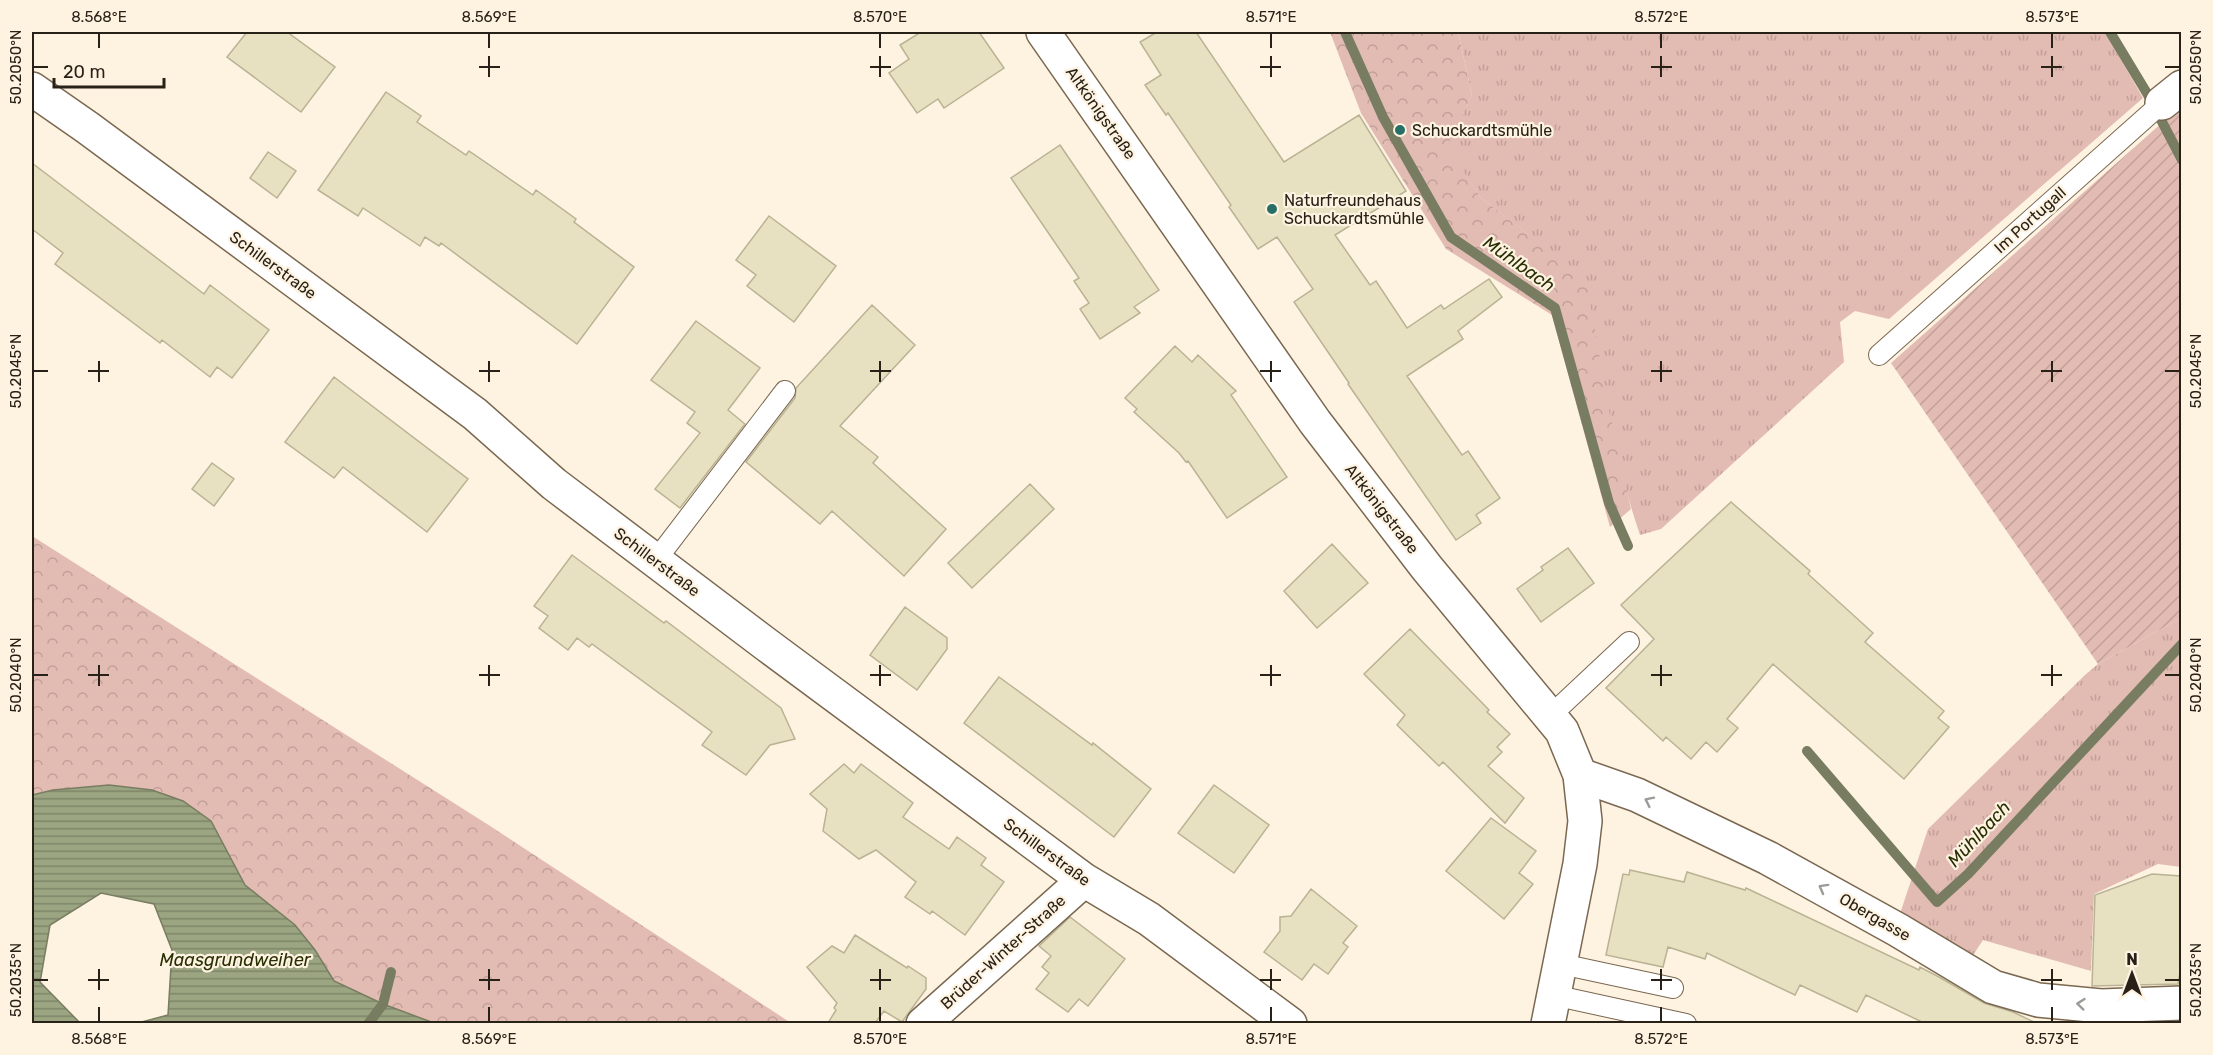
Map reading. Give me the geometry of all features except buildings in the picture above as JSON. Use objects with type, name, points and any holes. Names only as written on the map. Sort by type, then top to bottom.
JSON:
[{"type":"street","name":"Altkönigstraße","points":[[1043,32],[1315,422],[1427,568],[1562,731],[1580,775],[1585,821],[1580,864],[1554,994]]},
{"type":"street","name":"Schillerstraße","points":[[32,89],[98,135],[475,414],[554,484],[1084,880],[1149,919],[1290,1023]]},
{"type":"street","name":"Obergasse","points":[[1580,775],[1637,795],[1768,858],[1898,930],[1993,987],[2038,1000],[2101,1006],[2181,1003]]},
{"type":"street","name":"Brüder-Winter-Straße","points":[[923,1023],[1084,880]]},
{"type":"lane","name":"Im Portugall","points":[[1879,355],[2164,102]]},
{"type":"lane","points":[[656,560],[785,390]]},
{"type":"lane","points":[[1550,716],[1629,642]]},
{"type":"lane","points":[[1554,994],[1673,988]]},
{"type":"lane","points":[[1554,994],[1686,1023]]},
{"type":"green space","points":[[1330,32],[1458,32],[1472,95],[1447,147],[1481,198],[1586,279],[1608,406],[1631,509],[1610,527],[1552,315],[1446,249],[1361,113]]},
{"type":"green space","points":[[1458,32],[2105,32],[2143,98],[1889,319],[1855,311],[1840,322],[1844,362],[1661,529],[1640,535],[1614,441],[1585,279],[1481,198],[1446,147],[1472,95]]},
{"type":"green space","points":[[2181,106],[2181,618],[2098,664],[1891,363]]},
{"type":"green space","points":[[32,536],[487,824],[791,1023],[434,1023],[383,1004],[334,981],[315,950],[295,925],[245,885],[211,821],[183,801],[152,790],[109,785],[53,790],[32,795]]},
{"type":"green space","points":[[2181,618],[2181,867],[2158,864],[2094,894],[2091,971],[1983,940],[1966,966],[1894,932],[1928,829],[2098,664]]},
{"type":"water","name":"Maasgrundweiher","points":[[109,785],[152,790],[183,801],[211,821],[245,885],[295,925],[315,950],[334,981],[383,1004],[434,1023],[138,1023],[168,1015],[172,950],[154,904],[101,893],[50,925],[40,982],[80,1023],[32,1023],[32,795],[53,790]]},
{"type":"waterway","name":"Mühlbach","points":[[1345,32],[1383,117],[1451,237],[1555,308],[1609,503],[1628,546]]},
{"type":"waterway","points":[[2110,32],[2148,95],[2182,160]]},
{"type":"waterway","name":"Mühlbach","points":[[1807,751],[1937,902],[1968,874],[2182,644]]},
{"type":"waterway","points":[[368,1024],[383,1004],[391,972]]},
{"type":"place","name":"Schuckardtsmühle","points":[[1400,130]]},
{"type":"place","name":"Naturfreundehaus Schuckardtsmühle","points":[[1272,209]]}]
